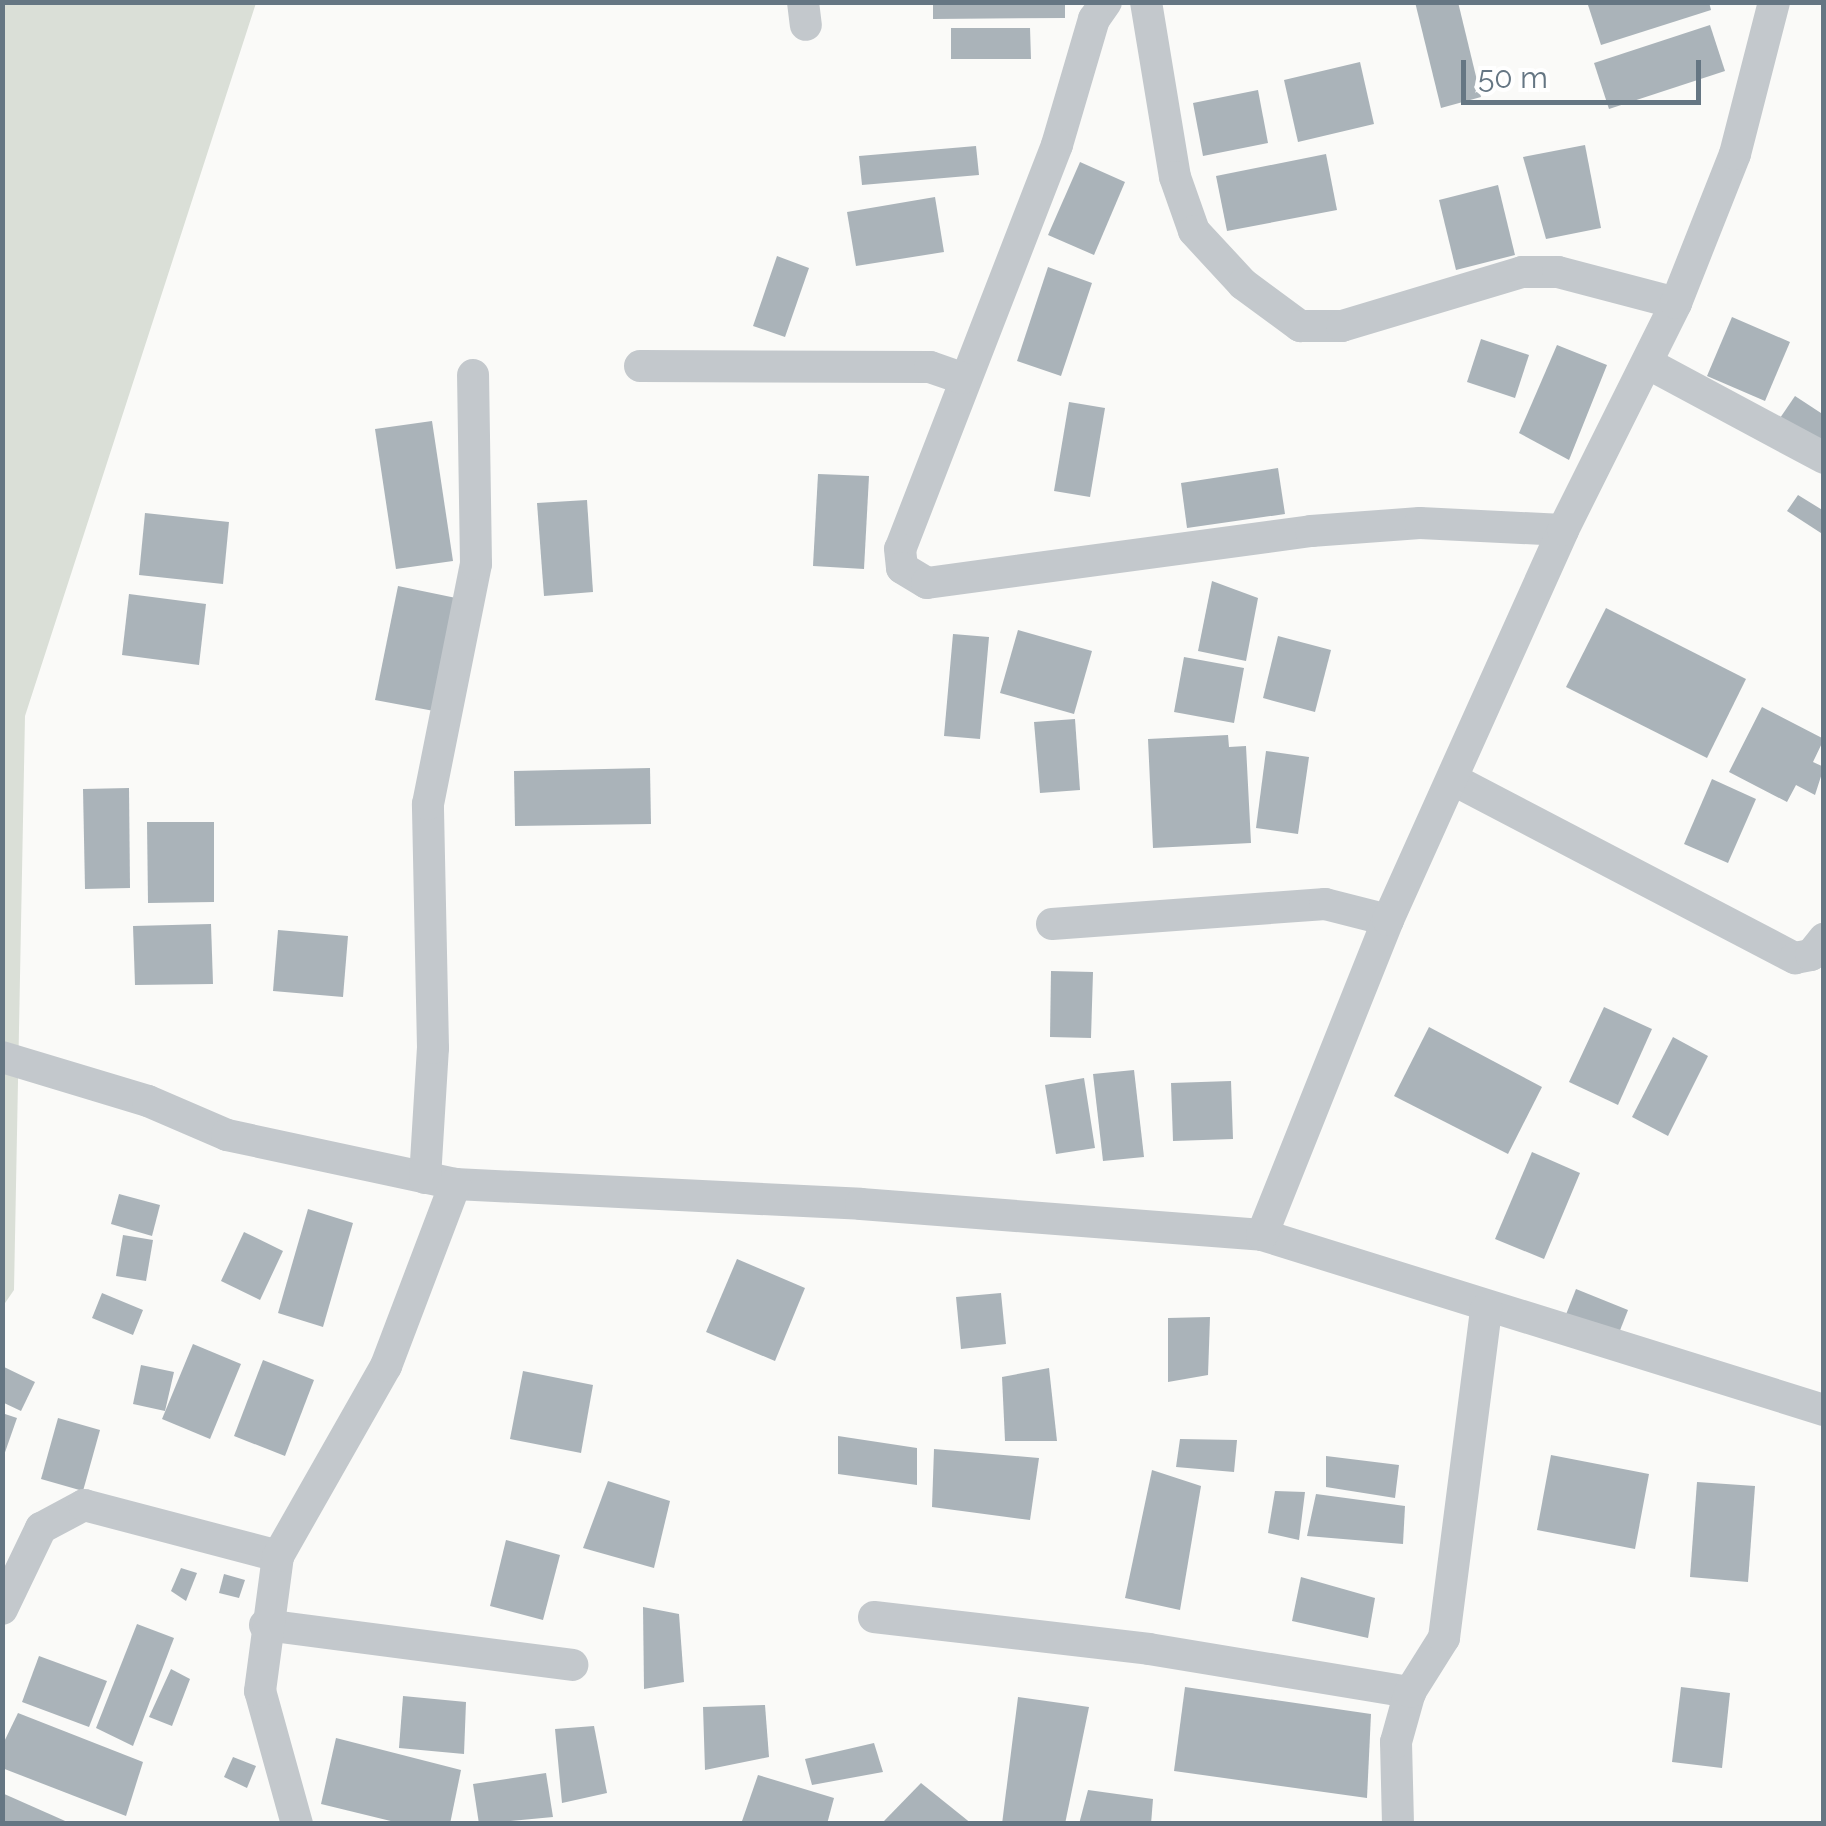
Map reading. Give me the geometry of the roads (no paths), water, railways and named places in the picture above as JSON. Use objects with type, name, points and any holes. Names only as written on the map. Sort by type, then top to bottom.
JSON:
[{"type":"street","points":[[1106,2],[1094,19],[1056,145],[962,378],[900,549],[902,568],[926,583],[1311,531],[1420,523],[1563,530]]},
{"type":"street","points":[[1146,2],[1175,177],[1194,232],[1243,284],[1300,326],[1342,326],[1522,272],[1558,272],[1676,302]]},
{"type":"street","points":[[1262,1235],[1388,920],[1563,530],[1676,302],[1735,154],[1774,2]]},
{"type":"street","points":[[1647,363],[1824,458]]},
{"type":"street","points":[[640,366],[930,367],[962,378]]},
{"type":"street","points":[[297,1824],[260,1691],[264,1625],[278,1556],[386,1366],[440,1181],[428,804],[476,564],[473,375]]},
{"type":"street","points":[[1454,780],[1795,958],[1819,958]]},
{"type":"street","points":[[1052,924],[1325,904],[1388,920]]},
{"type":"street","points":[[2,1057],[148,1100],[227,1136],[440,1181],[861,1204],[1262,1235],[1486,1309],[1824,1410]]},
{"type":"street","points":[[1398,1824],[1396,1742],[1410,1692],[1444,1638],[1486,1309]]},
{"type":"street","points":[[2,1609],[41,1528],[84,1505],[278,1556]]},
{"type":"street","points":[[874,1617],[1149,1649],[1410,1692]]},
{"type":"street","points":[[264,1625],[572,1665]]}]
